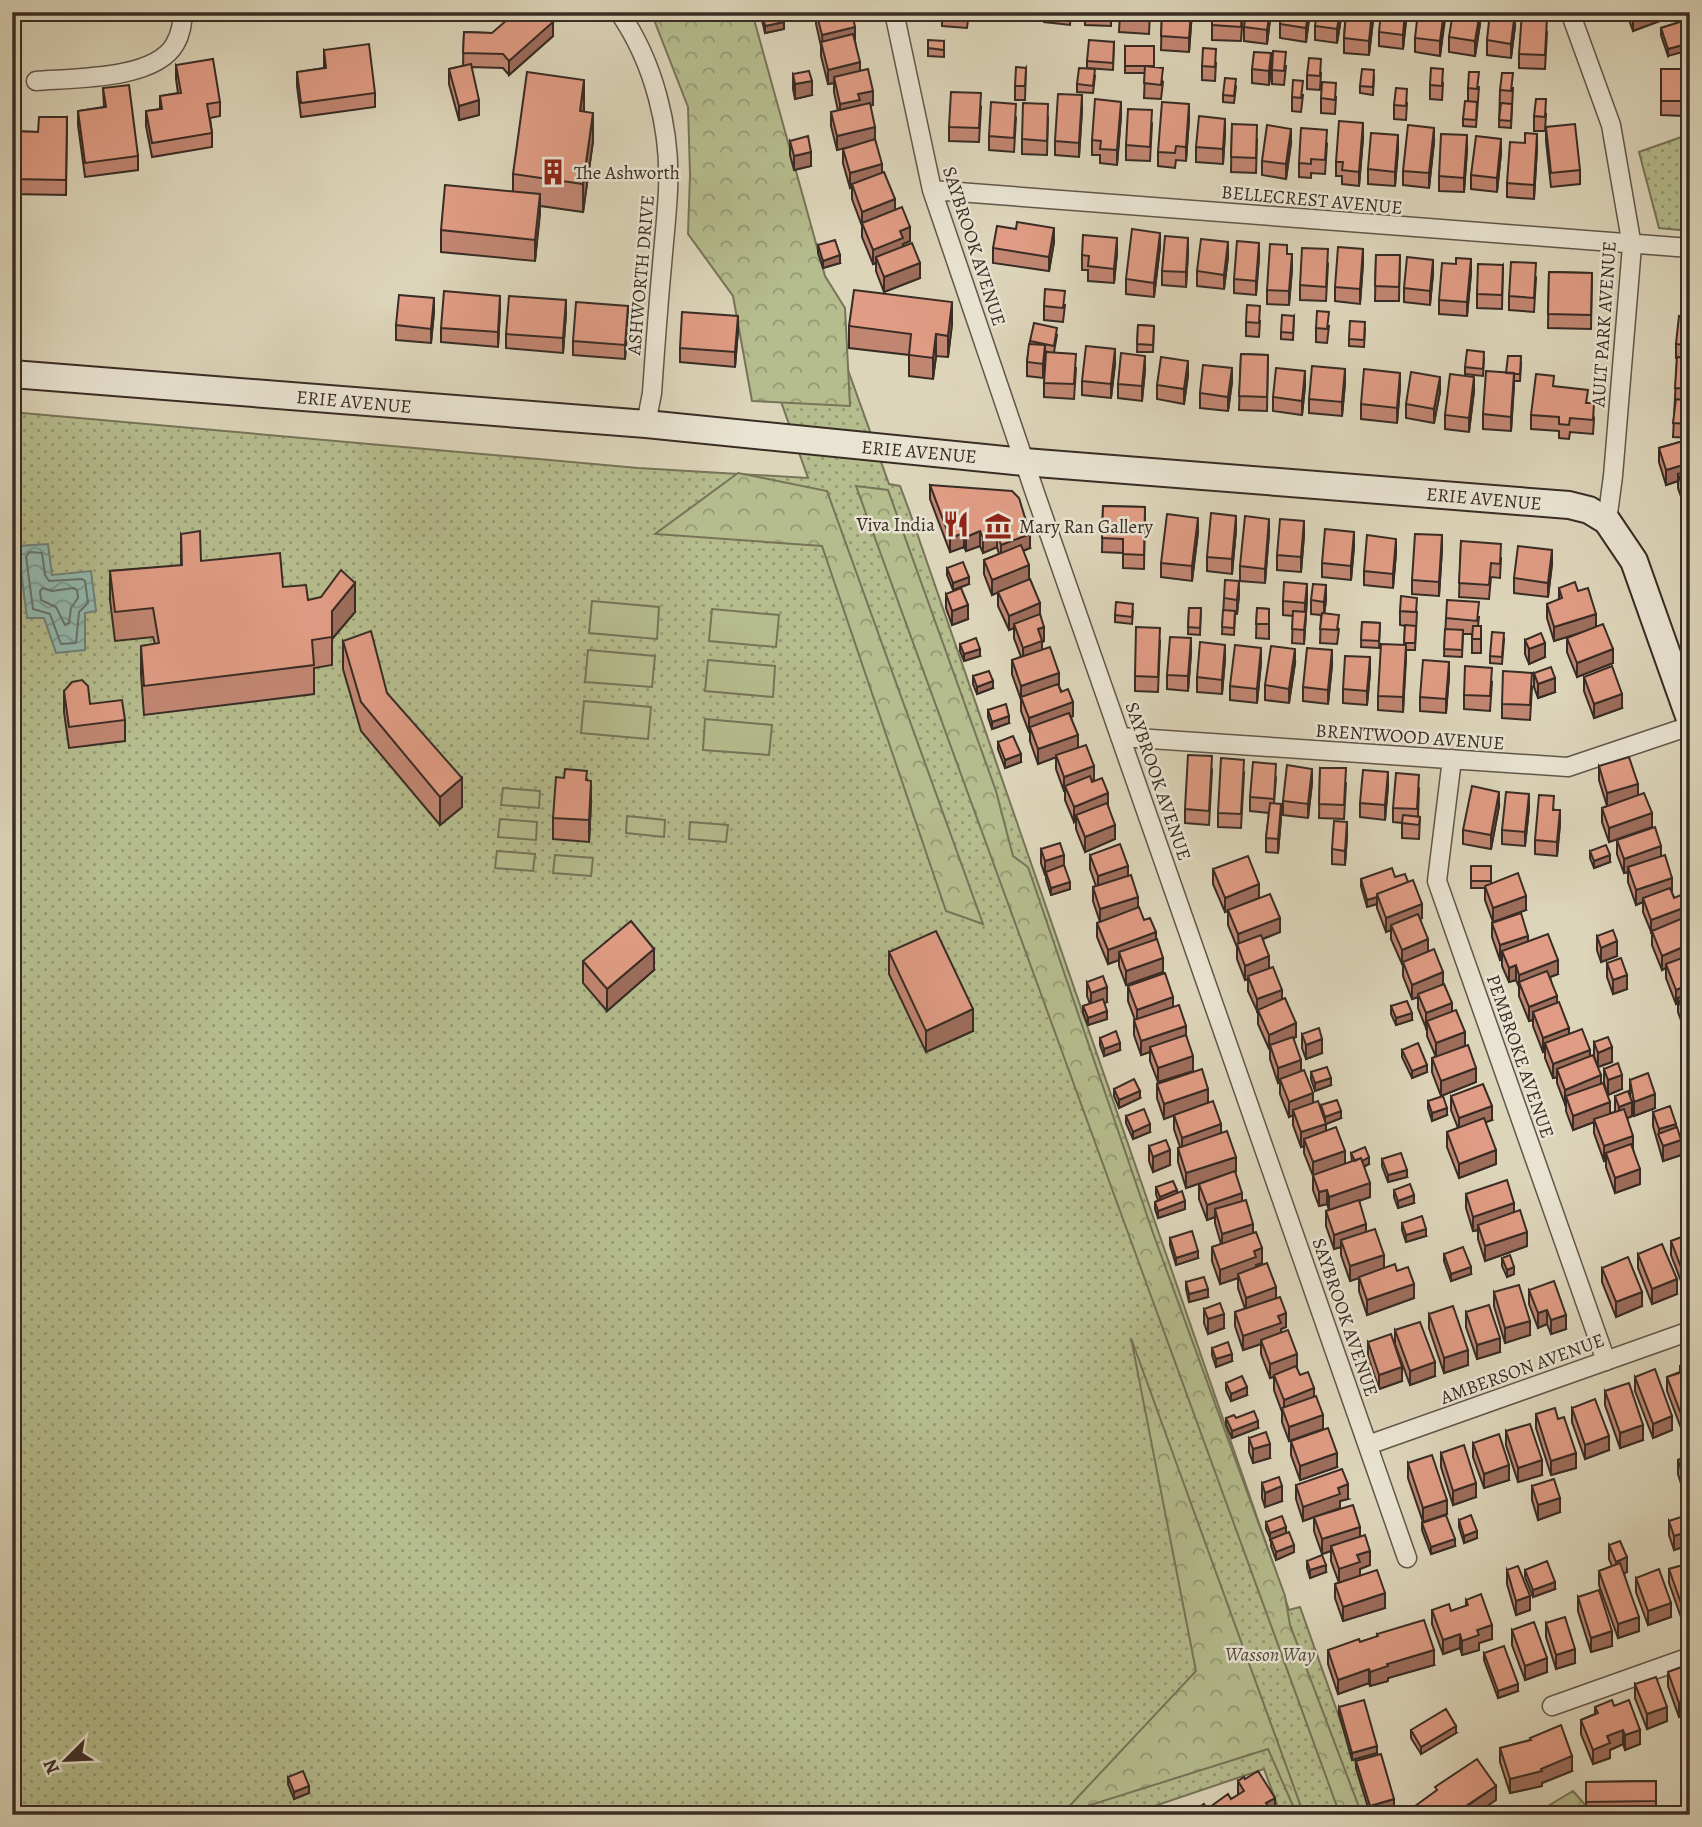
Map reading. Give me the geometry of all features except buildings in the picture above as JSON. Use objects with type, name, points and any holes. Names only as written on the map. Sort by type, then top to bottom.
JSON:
[{"type":"street","points":[[36,81],[133,73],[152,64],[174,47],[182,30],[183,12]]},
{"type":"street","name":"ASHWORTH DRIVE","points":[[619,12],[640,50],[653,83],[667,152],[668,188],[652,393],[646,424]]},
{"type":"street","name":"SAYBROOK AVENUE","points":[[894,12],[932,190],[1024,462],[1407,1558]]},
{"type":"street","name":"AULT PARK AVENUE","points":[[1570,12],[1611,125],[1632,246],[1614,476],[1607,521]]},
{"type":"street","name":"BELLECREST AVENUE","points":[[932,190],[1632,246],[1690,248]]},
{"type":"street","name":"ERIE AVENUE","points":[[12,374],[646,424],[1024,462],[1550,503],[1590,510],[1607,521]]},
{"type":"street","points":[[1607,521],[1634,561],[1690,719]]},
{"type":"street","name":"BRENTWOOD AVENUE","points":[[1121,737],[1568,767],[1690,726]]},
{"type":"street","name":"PEMBROKE AVENUE","points":[[1452,760],[1437,881],[1606,1360]]},
{"type":"street","name":"AMBERSON AVENUE","points":[[1368,1445],[1690,1331]]},
{"type":"street","points":[[1552,1706],[1690,1657]]},
{"type":"green space","points":[[651,12],[752,12],[825,276],[845,308],[850,406],[752,401],[733,296],[688,234],[688,107]]},
{"type":"green space","points":[[1690,134],[1690,231],[1659,228],[1639,152]]},
{"type":"green space","name":"Wasson Way","points":[[830,320],[889,484],[900,486],[909,510],[1289,1610],[1300,1607],[1374,1815],[1281,1815],[1264,1769],[1128,1815],[12,1815],[12,412],[638,468],[808,478],[761,345]]},
{"type":"green space","points":[[738,473],[827,491],[983,924],[946,911],[822,546],[655,534]]},
{"type":"green space","points":[[856,486],[888,490],[996,791],[1013,856],[1028,867],[1153,1233],[1285,1596],[1290,1625],[1362,1815],[1340,1815]]},
{"type":"green space","points":[[592,601],[659,607],[657,639],[589,633]]},
{"type":"green space","points":[[712,609],[779,615],[776,647],[709,641]]},
{"type":"green space","points":[[588,650],[655,656],[652,687],[585,682]]},
{"type":"green space","points":[[708,660],[775,666],[773,697],[705,691]]},
{"type":"green space","points":[[584,701],[651,707],[648,739],[581,733]]},
{"type":"green space","points":[[705,719],[772,725],[769,755],[703,750]]},
{"type":"green space","points":[[503,788],[540,791],[539,808],[501,805]]},
{"type":"green space","points":[[627,816],[665,820],[664,837],[626,833]]},
{"type":"green space","points":[[500,819],[537,822],[536,840],[498,837]]},
{"type":"green space","points":[[690,822],[728,825],[726,842],[689,839]]},
{"type":"green space","points":[[497,851],[535,854],[533,871],[495,868]]},
{"type":"green space","points":[[555,855],[593,858],[591,876],[553,873]]},
{"type":"green space","points":[[1131,1338],[1304,1815],[1297,1815],[1268,1749],[1062,1814],[1196,1671]]},
{"type":"green space","points":[[1573,1791],[1594,1815],[1533,1815]]},
{"type":"water","points":[[48,544],[52,575],[91,571],[96,611],[85,613],[85,650],[56,653],[44,618],[27,618],[18,546]]},
{"type":"place","name":"The Ashworth","points":[[553,172]]},
{"type":"place","name":"Viva India","points":[[956,524]]},
{"type":"place","name":"Mary Ran Gallery","points":[[998,526]]}]
